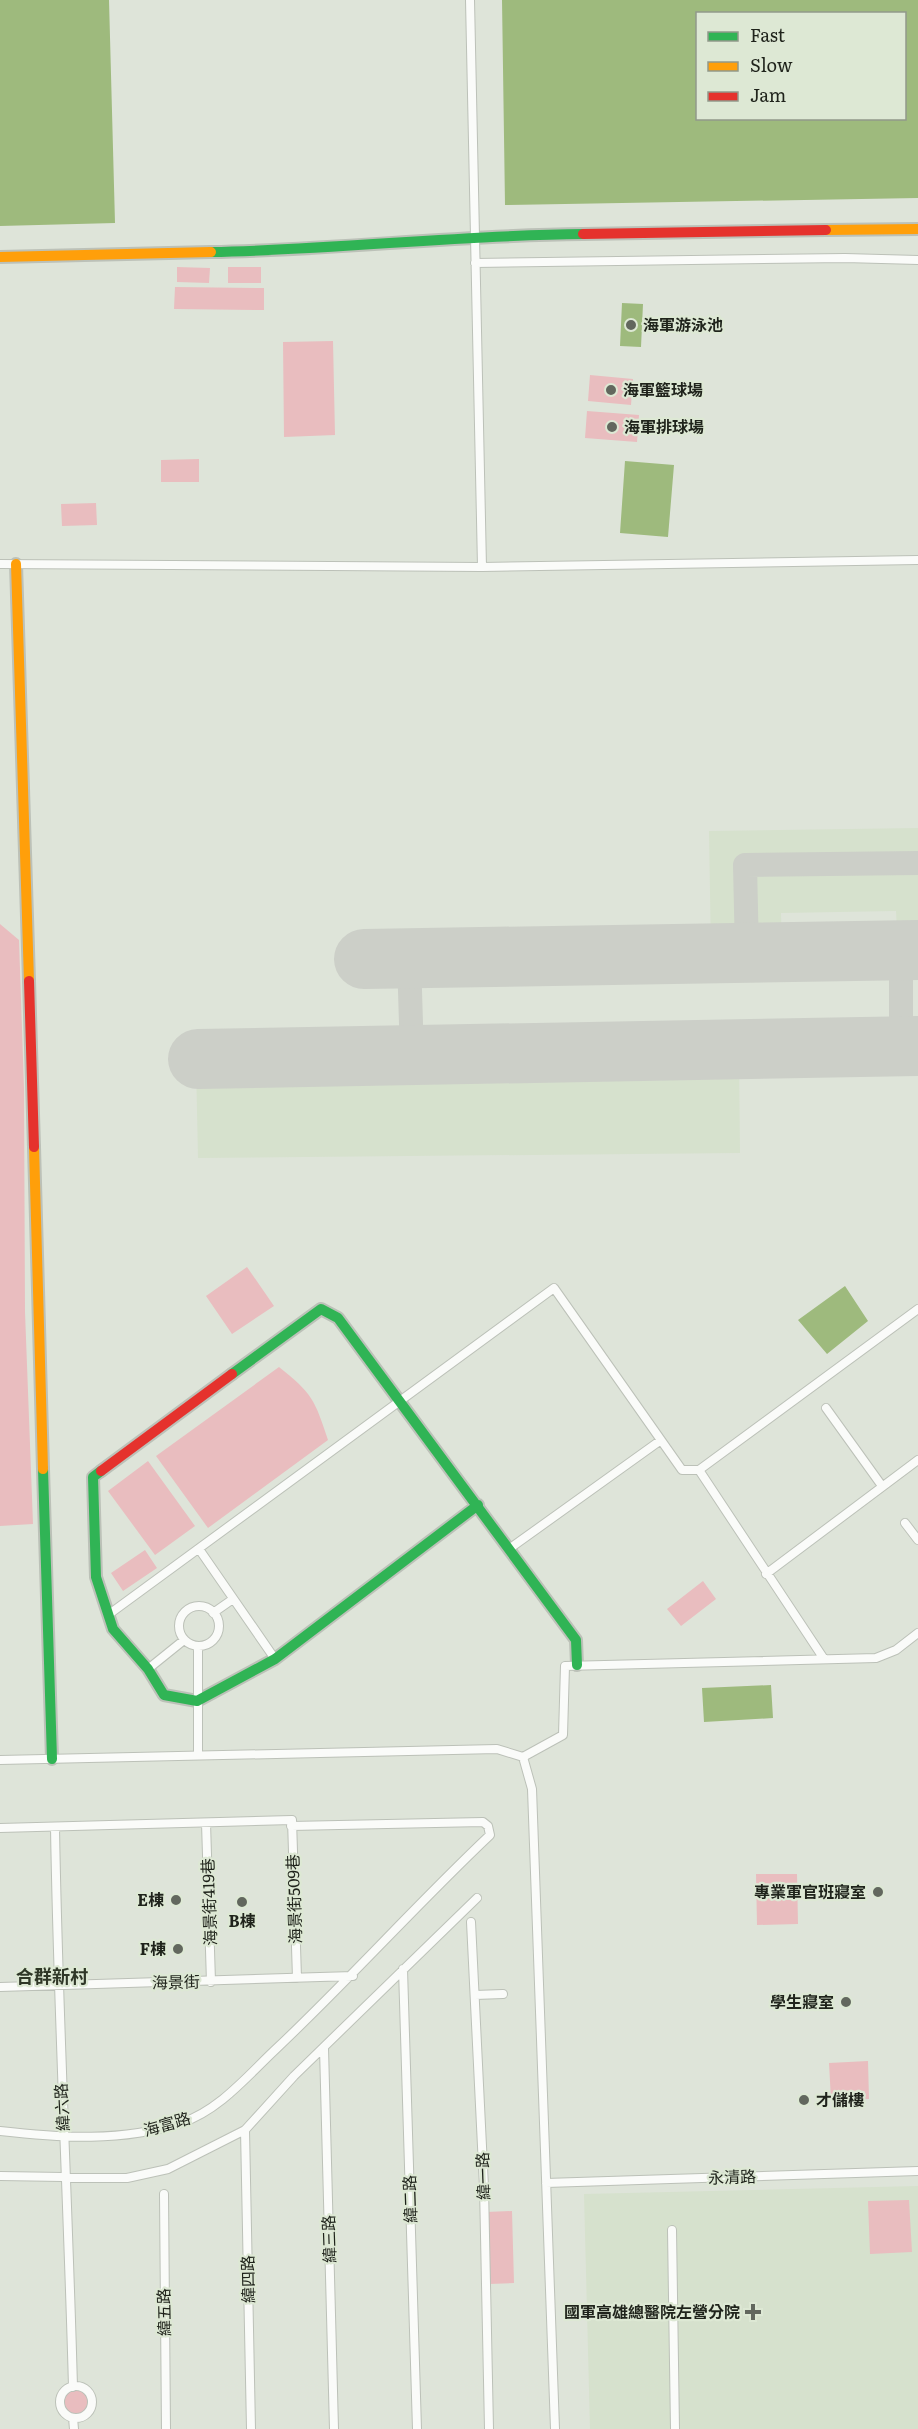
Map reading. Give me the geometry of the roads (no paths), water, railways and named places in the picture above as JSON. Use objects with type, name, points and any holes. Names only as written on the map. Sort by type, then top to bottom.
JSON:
[{"type":"street","points":[[470,0],[482,567]]},
{"type":"street","points":[[0,257],[277,251],[474,237],[918,229]]},
{"type":"street","points":[[475,263],[846,258],[918,260]]},
{"type":"street","points":[[0,564],[482,567],[918,560]]},
{"type":"street","points":[[16,564],[52,1759]]},
{"type":"street","points":[[108,1615],[554,1288],[682,1470],[699,1470],[918,1309]]},
{"type":"street","points":[[478,1504],[275,1659],[197,1701],[164,1695],[148,1670],[113,1629],[96,1577],[93,1477],[321,1309],[338,1318],[478,1504],[576,1640],[577,1665]]},
{"type":"street","points":[[826,1408],[882,1486]]},
{"type":"street","points":[[509,1549],[661,1440]]},
{"type":"street","points":[[766,1574],[918,1460]]},
{"type":"street","points":[[699,1470],[824,1659]]},
{"type":"street","points":[[905,1522],[918,1540]]},
{"type":"street","points":[[199,1549],[275,1659]]},
{"type":"street","points":[[213,1613],[233,1599]]},
{"type":"street","points":[[197,1607],[213,1613],[217,1619],[218,1632],[210,1642],[198,1646],[184,1640],[180,1623],[186,1612],[197,1607]]},
{"type":"street","points":[[0,1760],[497,1749],[523,1756],[563,1735],[565,1666],[876,1658],[896,1650],[918,1633]]},
{"type":"street","points":[[148,1670],[184,1640]]},
{"type":"street","points":[[198,1646],[198,1755]]},
{"type":"street","points":[[523,1756],[532,1789],[555,2429]]},
{"type":"street","name":"海富路","points":[[0,2131],[63,2138],[111,2136],[181,2123],[212,2107],[353,1976],[490,1835],[488,1826],[483,1822],[473,1821],[291,1823]]},
{"type":"street","name":"海景街419巷","points":[[206,1823],[211,1982]]},
{"type":"street","points":[[0,1828],[291,1823]]},
{"type":"street","name":"海景街509巷","points":[[291,1823],[297,1978]]},
{"type":"street","name":"緯六路","points":[[55,1827],[57,1985],[63,2138],[67,2178],[73,2387]]},
{"type":"street","points":[[0,2176],[128,2178],[144,2176],[168,2169],[245,2130],[294,2076],[477,1898]]},
{"type":"street","name":"緯一路","points":[[471,1922],[484,2187],[489,2429]]},
{"type":"street","name":"緯二路","points":[[403,1969],[417,2429]]},
{"type":"street","name":"海景街","points":[[0,1987],[353,1976]]},
{"type":"street","points":[[475,1995],[503,1994]]},
{"type":"street","name":"緯三路","points":[[324,2048],[334,2429]]},
{"type":"street","name":"緯四路","points":[[245,2130],[251,2429]]},
{"type":"street","name":"永清路","points":[[546,2182],[918,2171]]},
{"type":"street","name":"緯五路","points":[[164,2194],[166,2429]]},
{"type":"street","points":[[672,2230],[675,2429]]},
{"type":"street","points":[[73,2387],[87,2391],[92,2402],[86,2415],[73,2418],[64,2412],[60,2403],[65,2391],[73,2387]]},
{"type":"street","points":[[73,2418],[74,2429]]},
{"type":"place","name":"海軍游泳池","points":[[631,325]]},
{"type":"place","name":"海軍籃球場","points":[[611,390]]},
{"type":"place","name":"海軍排球場","points":[[612,427]]},
{"type":"place","name":"專業軍官班寢室","points":[[878,1892]]},
{"type":"place","name":"E棟","points":[[176,1900]]},
{"type":"place","name":"B棟","points":[[242,1902]]},
{"type":"place","name":"F棟","points":[[178,1949]]},
{"type":"place","name":"學生寢室","points":[[846,2002]]},
{"type":"place","name":"才儲樓","points":[[804,2100]]},
{"type":"place","name":"國軍高雄總醫院左營分院","points":[[753,2312]]},
{"type":"district","name":"合群新村","points":[[52,1977]]}]
